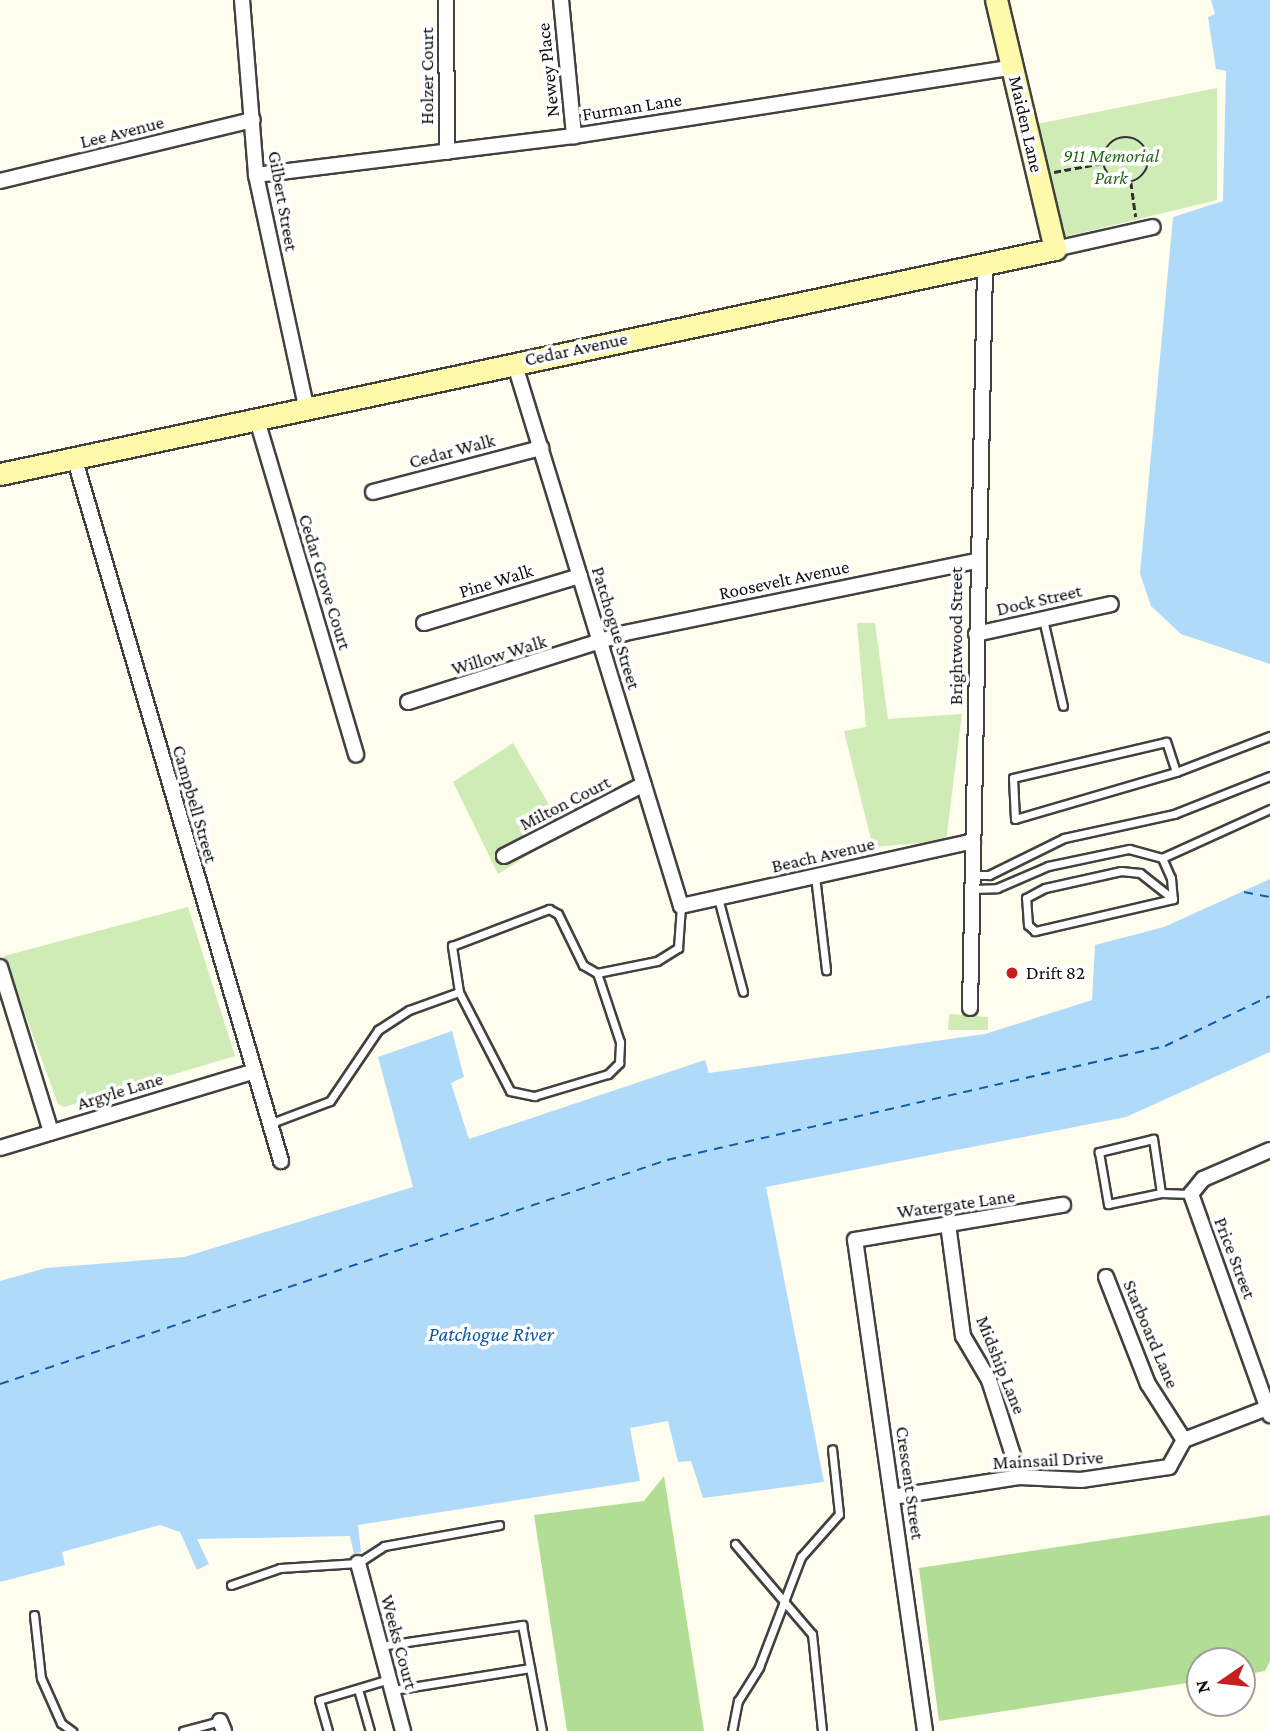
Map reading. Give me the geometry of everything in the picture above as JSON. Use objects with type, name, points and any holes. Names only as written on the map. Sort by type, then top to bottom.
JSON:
[{"type":"street","name":"Gilbert Street","points":[[242,0],[256,175],[306,407]]},
{"type":"street","name":"Holzer Court","points":[[446,0],[447,152]]},
{"type":"street","name":"Newey Place","points":[[561,0],[574,136]]},
{"type":"street","name":"Maiden Lane","points":[[996,0],[1055,249]]},
{"type":"street","name":"Furman Lane","points":[[256,175],[574,136],[1013,67]]},
{"type":"street","name":"Lee Avenue","points":[[0,181],[253,120]]},
{"type":"street","name":"Cedar Avenue","points":[[0,474],[1153,227]]},
{"type":"street","name":"Brightwood Street","points":[[970,1008],[976,561],[985,264]]},
{"type":"street","name":"Patchogue Street","points":[[514,362],[681,906]]},
{"type":"street","name":"Cedar Grove Court","points":[[257,421],[356,755]]},
{"type":"street","name":"Cedar Walk","points":[[373,492],[541,448]]},
{"type":"street","name":"Campbell Street","points":[[74,457],[252,1072],[281,1161]]},
{"type":"street","name":"Roosevelt Avenue","points":[[601,644],[625,632],[976,561]]},
{"type":"street","name":"Pine Walk","points":[[424,623],[580,576]]},
{"type":"street","name":"Dock Street","points":[[976,634],[1111,604]]},
{"type":"street","name":"Willow Walk","points":[[408,702],[601,644]]},
{"type":"street","name":"Milton Court","points":[[504,856],[644,784]]},
{"type":"street","name":"Beach Avenue","points":[[681,906],[973,841]]},
{"type":"street","points":[[0,967],[51,1132]]},
{"type":"street","name":"Argyle Lane","points":[[0,1148],[252,1072]]},
{"type":"street","points":[[1191,1194],[1203,1179],[1270,1150]]},
{"type":"street","name":"Price Street","points":[[1191,1194],[1269,1411]]},
{"type":"street","name":"Watergate Lane","points":[[855,1240],[1063,1205]]},
{"type":"street","name":"Midship Lane","points":[[948,1224],[963,1336],[989,1380],[1020,1477]]},
{"type":"street","name":"Crescent Street","points":[[855,1240],[925,1731]]},
{"type":"street","name":"Starboard Lane","points":[[1106,1277],[1148,1384],[1184,1440]]},
{"type":"street","points":[[1184,1440],[1269,1411]]},
{"type":"street","name":"Mainsail Drive","points":[[892,1497],[1020,1477],[1082,1480],[1169,1467],[1184,1440]]},
{"type":"street","name":"Weeks Court","points":[[358,1563],[403,1731]]},
{"type":"lane","points":[[1043,620],[1063,706]]},
{"type":"lane","points":[[1176,772],[1166,742],[1013,778],[1015,819],[1176,772],[1270,736]]},
{"type":"lane","points":[[973,882],[1064,838],[1174,814],[1270,776]]},
{"type":"lane","points":[[973,882],[997,888],[1048,866],[1129,849],[1162,858],[1270,809]]},
{"type":"lane","points":[[1162,858],[1171,877],[1173,899]]},
{"type":"lane","points":[[1121,871],[1140,873],[1173,899],[1035,931],[1024,912],[1026,898],[1045,888],[1121,871]]},
{"type":"lane","points":[[815,876],[825,970]]},
{"type":"lane","points":[[718,898],[743,992]]},
{"type":"lane","points":[[597,973],[620,1042],[619,1063],[608,1074],[534,1096],[510,1091],[459,992],[452,946],[549,909],[558,914],[583,965],[597,973],[657,961],[678,948],[681,906]]},
{"type":"lane","points":[[268,1124],[330,1101],[378,1030],[409,1010],[459,992]]},
{"type":"lane","points":[[1161,1193],[1153,1139],[1099,1152],[1108,1204],[1161,1193],[1191,1194]]},
{"type":"lane","points":[[732,1731],[738,1700],[759,1667],[801,1557],[839,1514],[832,1448]]},
{"type":"lane","points":[[230,1585],[280,1568],[358,1563],[384,1546],[499,1525]]},
{"type":"lane","points":[[735,1544],[812,1634],[822,1731]]},
{"type":"lane","points":[[34,1615],[41,1678],[61,1723],[72,1731]]},
{"type":"lane","points":[[380,1646],[522,1625],[542,1731]]},
{"type":"lane","points":[[328,1731],[319,1700],[358,1689],[530,1668]]},
{"type":"lane","points":[[358,1689],[370,1731]]},
{"type":"lane","points":[[183,1731],[222,1726]]},
{"type":"path","points":[[1117,138],[1139,141],[1149,160],[1144,174],[1131,182],[1110,177],[1103,163],[1106,148],[1117,138]]},
{"type":"path","points":[[1040,187],[1046,174],[1103,163]]},
{"type":"path","points":[[1131,182],[1138,230]]},
{"type":"green space","name":"911 Memorial Park","points":[[1217,88],[1217,200],[1064,237],[1037,124]]},
{"type":"green space","points":[[857,623],[875,623],[888,719],[962,714],[946,841],[873,847],[844,731],[866,727]]},
{"type":"green space","points":[[513,743],[565,832],[498,874],[453,782]]},
{"type":"green space","points":[[188,907],[235,1056],[64,1107],[58,1104],[4,956]]},
{"type":"green space","points":[[949,1014],[988,1017],[988,1030],[948,1030]]},
{"type":"green space","points":[[664,1476],[704,1731],[567,1731],[534,1515],[644,1501]]},
{"type":"green space","points":[[1270,1515],[1270,1661],[1265,1671],[1256,1673],[1256,1647],[1186,1647],[1186,1683],[939,1721],[919,1568]]},
{"type":"water","points":[[1211,0],[1270,0],[1270,664],[1181,634],[1151,606],[1140,574],[1173,217],[1223,201],[1226,71],[1216,69],[1208,17],[1215,14]]},
{"type":"water","name":"Patchogue River","points":[[1270,879],[1270,1052],[1126,1117],[766,1187],[824,1482],[703,1498],[691,1461],[678,1462],[668,1421],[630,1428],[640,1481],[358,1525],[361,1552],[354,1554],[350,1536],[197,1539],[209,1564],[197,1570],[180,1532],[160,1525],[62,1552],[65,1565],[0,1582],[0,1281],[46,1268],[184,1257],[413,1187],[378,1057],[452,1031],[464,1077],[451,1083],[469,1139],[705,1060],[709,1073],[985,1034],[1092,1000],[1095,945],[1164,927]]},
{"type":"ferry route","points":[[1244,892],[1270,897]]},
{"type":"ferry route","points":[[0,1384],[667,1160],[1165,1046],[1270,996]]},
{"type":"place","name":"Drift 82","points":[[1012,973]]}]
